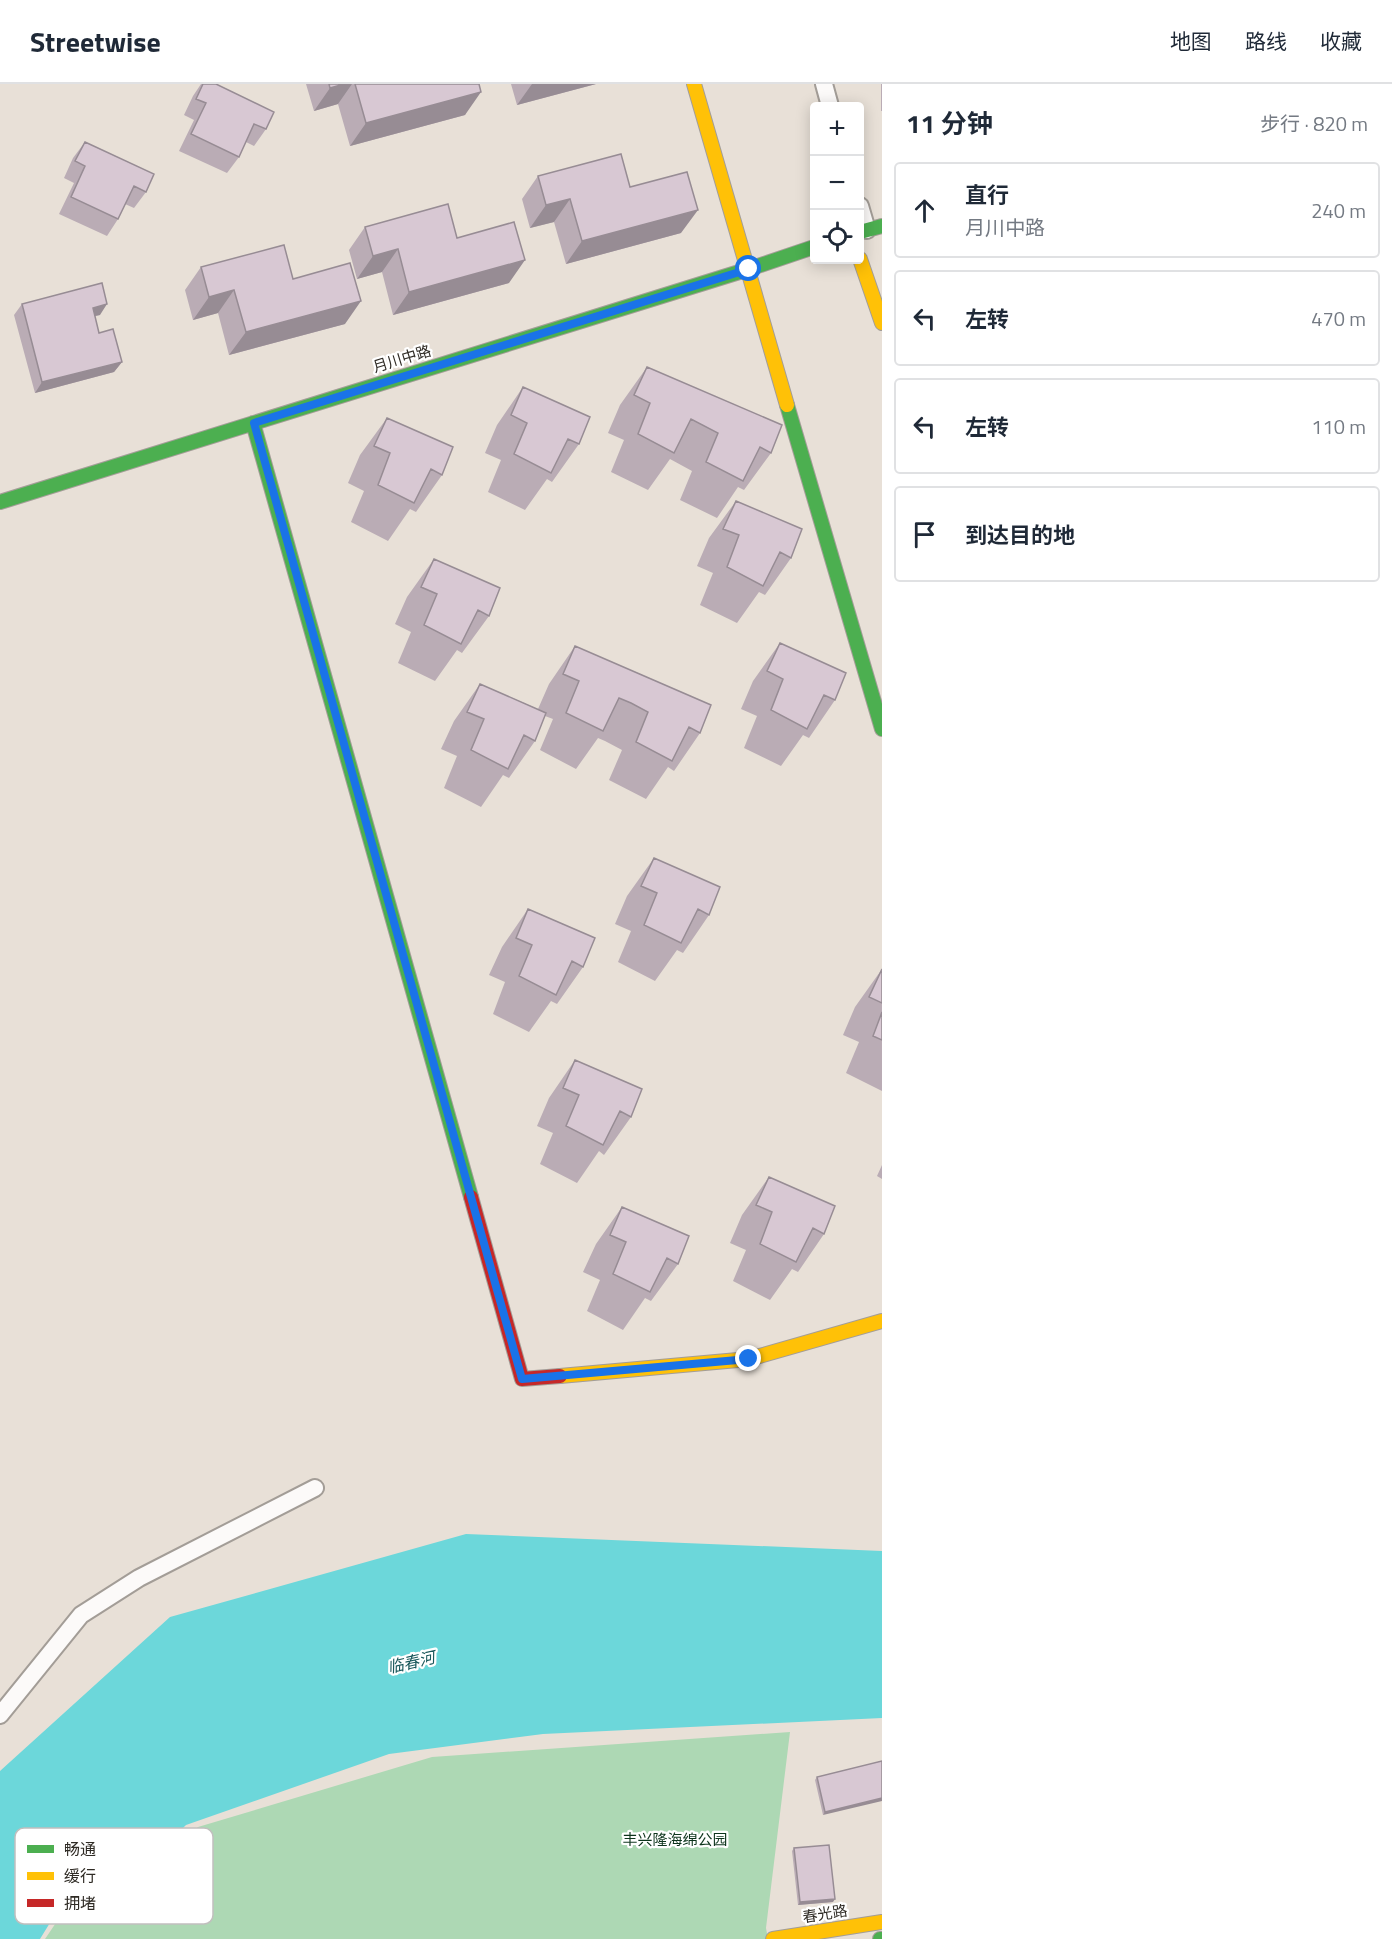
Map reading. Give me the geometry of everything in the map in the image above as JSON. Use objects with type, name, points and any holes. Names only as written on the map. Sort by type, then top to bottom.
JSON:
[{"type":"street","points":[[694,84],[882,729]]},
{"type":"street","points":[[824,84],[830,102]]},
{"type":"street","points":[[862,210],[869,229]]},
{"type":"street","name":"月川中路","points":[[0,502],[810,248]]},
{"type":"street","points":[[862,264],[882,323]]},
{"type":"street","points":[[254,423],[522,1379],[749,1359],[882,1321]]},
{"type":"street","points":[[0,1715],[81,1615],[138,1578],[315,1488]]},
{"type":"street","name":"春光路","points":[[773,1939],[882,1922]]},
{"type":"green space","name":"丰兴隆海绵公园","points":[[790,1732],[766,1928],[768,1939],[45,1939],[55,1924],[213,1924],[213,1828],[198,1827],[432,1757]]},
{"type":"water","name":"临春河","points":[[466,1534],[882,1551],[882,1718],[543,1734],[389,1754],[183,1828],[15,1828],[15,1924],[49,1924],[40,1939],[0,1939],[0,1771],[170,1617]]},
{"type":"building","points":[[203,84],[216,84],[274,112],[266,129],[254,124],[239,157],[191,134],[206,103],[196,99]]},
{"type":"building","points":[[329,84],[344,84],[330,88]]},
{"type":"building","points":[[355,84],[479,84],[481,92],[366,123]]},
{"type":"building","points":[[85,142],[154,174],[146,192],[134,186],[118,219],[71,197],[85,166],[75,161]]},
{"type":"building","points":[[621,154],[630,187],[687,172],[698,210],[582,241],[570,199],[546,205],[538,176]]},
{"type":"building","points":[[448,204],[457,238],[514,222],[525,260],[409,292],[398,249],[373,256],[365,227]]},
{"type":"building","points":[[284,245],[293,279],[350,263],[361,301],[246,332],[234,290],[209,297],[201,267]]},
{"type":"building","points":[[102,283],[107,304],[93,308],[99,333],[113,329],[122,362],[42,382],[22,304]]},
{"type":"building","points":[[647,367],[782,425],[771,453],[760,447],[743,481],[706,462],[718,433],[691,419],[674,453],[638,434],[650,403],[634,395]]},
{"type":"building","points":[[523,387],[590,417],[579,444],[568,439],[551,473],[514,454],[527,423],[511,415]]},
{"type":"building","points":[[387,418],[453,447],[442,475],[431,469],[414,503],[378,485],[390,453],[374,446]]},
{"type":"building","points":[[736,501],[802,529],[791,558],[780,552],[763,586],[727,567],[739,535],[723,529]]},
{"type":"building","points":[[434,559],[500,588],[489,616],[478,610],[461,644],[424,625],[437,594],[421,587]]},
{"type":"building","points":[[780,643],[846,673],[835,700],[824,695],[807,729],[771,710],[783,679],[767,671]]},
{"type":"building","points":[[575,646],[711,705],[700,733],[689,727],[672,761],[636,742],[648,712],[631,703],[619,698],[603,731],[566,713],[579,681],[563,674]]},
{"type":"building","points":[[480,684],[546,713],[535,741],[524,735],[508,769],[471,750],[484,719],[467,712]]},
{"type":"building","points":[[654,858],[720,887],[709,915],[698,909],[681,943],[644,925],[657,893],[641,886]]},
{"type":"building","points":[[528,909],[595,938],[583,967],[572,961],[556,995],[519,976],[532,945],[516,938]]},
{"type":"building","points":[[882,969],[882,1003],[869,997]]},
{"type":"building","points":[[882,1012],[882,1040],[873,1036]]},
{"type":"building","points":[[575,1060],[642,1089],[631,1117],[620,1111],[603,1145],[566,1126],[579,1095],[563,1088]]},
{"type":"building","points":[[769,1177],[835,1206],[824,1234],[813,1228],[796,1262],[760,1244],[772,1212],[756,1205]]},
{"type":"building","points":[[622,1207],[689,1236],[678,1264],[667,1258],[650,1292],[613,1274],[626,1242],[610,1235]]},
{"type":"building","points":[[882,1761],[882,1798],[825,1812],[817,1777]]},
{"type":"building","points":[[829,1845],[835,1899],[800,1902],[794,1848]]},
{"type":"traffic: fast","points":[[864,231],[882,226]]},
{"type":"traffic: fast","points":[[0,502],[810,248]]},
{"type":"traffic: fast","points":[[787,405],[882,729]]},
{"type":"traffic: fast","points":[[253,423],[471,1197]]},
{"type":"traffic: slow","points":[[694,84],[787,405]]},
{"type":"traffic: slow","points":[[862,264],[882,323]]},
{"type":"traffic: slow","points":[[560,1376],[749,1359],[882,1321]]},
{"type":"traffic: slow","points":[[773,1939],[882,1922]]},
{"type":"traffic: jam","points":[[471,1197],[522,1379],[560,1376]]},
{"type":"route","points":[[749,269],[254,423],[522,1379],[749,1359]]}]
